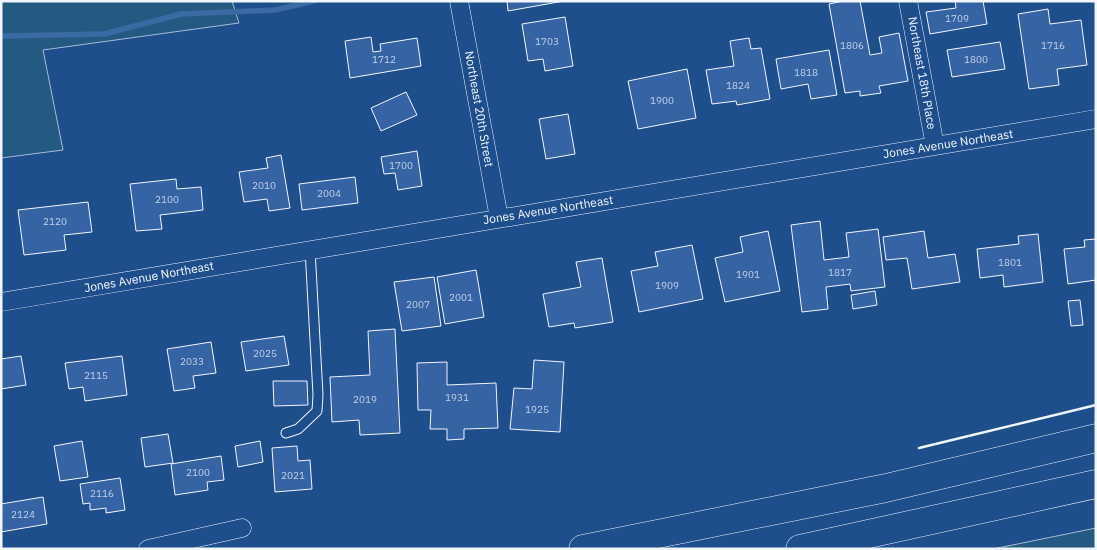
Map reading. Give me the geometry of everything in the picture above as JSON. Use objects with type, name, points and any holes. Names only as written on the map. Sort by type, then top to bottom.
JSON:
[{"type":"highway","points":[[583,549],[886,488],[1096,438]]},
{"type":"highway","points":[[800,549],[1096,484]]},
{"type":"street","name":"Northeast 20th Street","points":[[459,1],[499,218]]},
{"type":"street","name":"Northeast 18th Place","points":[[908,1],[935,146]]},
{"type":"street","name":"Jones Avenue Northeast","points":[[1,302],[1096,119]]},
{"type":"street","points":[[148,549],[242,528]]},
{"type":"lane","points":[[286,433],[298,429],[317,411],[318,395],[310,250]]},
{"type":"shaded area","points":[[1,1],[232,1],[239,23],[43,50],[63,150],[1,158]]},
{"type":"shaded area","points":[[1096,528],[1096,549],[993,549]]},
{"type":"building","points":[[507,1],[564,1],[508,11]]},
{"type":"building","points":[[843,1],[860,1],[870,55],[882,53],[879,37],[899,33],[908,81],[879,86],[881,93],[860,96],[860,91],[845,93],[829,4]]},
{"type":"building","points":[[955,1],[983,1],[987,24],[930,34],[926,12],[956,8]]},
{"type":"building","points":[[1048,9],[1050,24],[1081,20],[1087,65],[1057,69],[1059,85],[1029,89],[1018,14]]},
{"type":"building","points":[[565,17],[573,66],[545,71],[543,59],[528,61],[522,24]]},
{"type":"building","points":[[371,37],[373,52],[381,51],[380,44],[417,38],[421,66],[350,78],[345,41]]},
{"type":"building","points":[[749,38],[751,49],[761,48],[770,99],[737,105],[736,101],[712,104],[706,70],[734,66],[730,41]]},
{"type":"building","points":[[1000,42],[1005,69],[952,77],[947,50]]},
{"type":"building","points":[[829,50],[837,95],[811,99],[808,84],[781,89],[776,59]]},
{"type":"building","points":[[687,69],[696,118],[638,129],[628,81]]},
{"type":"building","points":[[406,92],[417,115],[381,131],[371,108]]},
{"type":"building","points":[[568,114],[575,154],[546,159],[539,119]]},
{"type":"building","points":[[417,151],[422,186],[398,190],[395,173],[384,174],[381,157]]},
{"type":"building","points":[[281,155],[290,208],[269,211],[267,199],[244,202],[239,172],[268,168],[266,158]]},
{"type":"building","points":[[355,177],[358,203],[302,210],[299,184]]},
{"type":"building","points":[[176,179],[177,189],[201,187],[203,210],[160,215],[162,229],[136,231],[130,184]]},
{"type":"building","points":[[88,202],[92,232],[64,235],[66,250],[24,255],[18,210]]},
{"type":"building","points":[[820,221],[824,260],[849,257],[846,233],[878,229],[885,287],[851,291],[850,284],[826,287],[828,309],[802,312],[791,225]]},
{"type":"building","points":[[768,231],[780,291],[725,302],[715,258],[743,252],[740,237]]},
{"type":"building","points":[[924,231],[928,258],[955,254],[960,282],[912,289],[907,258],[886,260],[883,237]]},
{"type":"building","points":[[1038,234],[1043,282],[1004,287],[1003,275],[980,278],[977,249],[1019,244],[1018,236]]},
{"type":"building","points":[[1096,239],[1096,280],[1068,284],[1064,249],[1085,247],[1084,240]]},
{"type":"building","points":[[692,245],[703,299],[639,312],[631,271],[658,266],[655,252]]},
{"type":"building","points":[[602,258],[613,322],[575,328],[574,323],[549,327],[543,294],[581,287],[576,262]]},
{"type":"building","points":[[476,270],[484,317],[445,324],[437,277]]},
{"type":"building","points":[[434,277],[441,326],[402,331],[394,282]]},
{"type":"building","points":[[875,291],[877,305],[853,309],[851,295]]},
{"type":"building","points":[[1080,300],[1083,325],[1071,326],[1068,301]]},
{"type":"building","points":[[395,329],[400,433],[360,435],[359,420],[332,422],[330,377],[370,375],[368,331]]},
{"type":"building","points":[[284,336],[289,365],[246,371],[241,342]]},
{"type":"building","points":[[211,342],[216,373],[193,376],[195,388],[174,391],[167,349]]},
{"type":"building","points":[[21,356],[26,385],[1,389],[1,359]]},
{"type":"building","points":[[122,356],[127,395],[85,401],[83,387],[69,389],[65,363]]},
{"type":"building","points":[[534,360],[564,362],[560,432],[510,429],[514,388],[532,389]]},
{"type":"building","points":[[447,362],[447,385],[496,383],[498,428],[464,429],[464,439],[447,440],[447,429],[430,429],[431,410],[418,410],[417,363]]},
{"type":"building","points":[[273,381],[307,381],[308,405],[274,406]]},
{"type":"building","points":[[168,434],[173,463],[145,467],[141,438]]},
{"type":"building","points":[[82,441],[88,477],[60,481],[54,446]]},
{"type":"building","points":[[260,441],[263,462],[238,467],[235,446]]},
{"type":"building","points":[[297,446],[298,461],[310,460],[312,489],[275,492],[272,448]]},
{"type":"building","points":[[221,456],[224,480],[207,482],[208,490],[175,495],[171,464]]},
{"type":"building","points":[[120,478],[125,510],[106,513],[106,508],[90,510],[90,503],[83,504],[80,484]]},
{"type":"building","points":[[43,497],[47,524],[1,532],[1,504]]},
{"type":"waterway","points":[[1,36],[104,34],[181,14],[275,10],[314,1]]},
{"type":"wall","points":[[919,448],[1096,405]]}]
